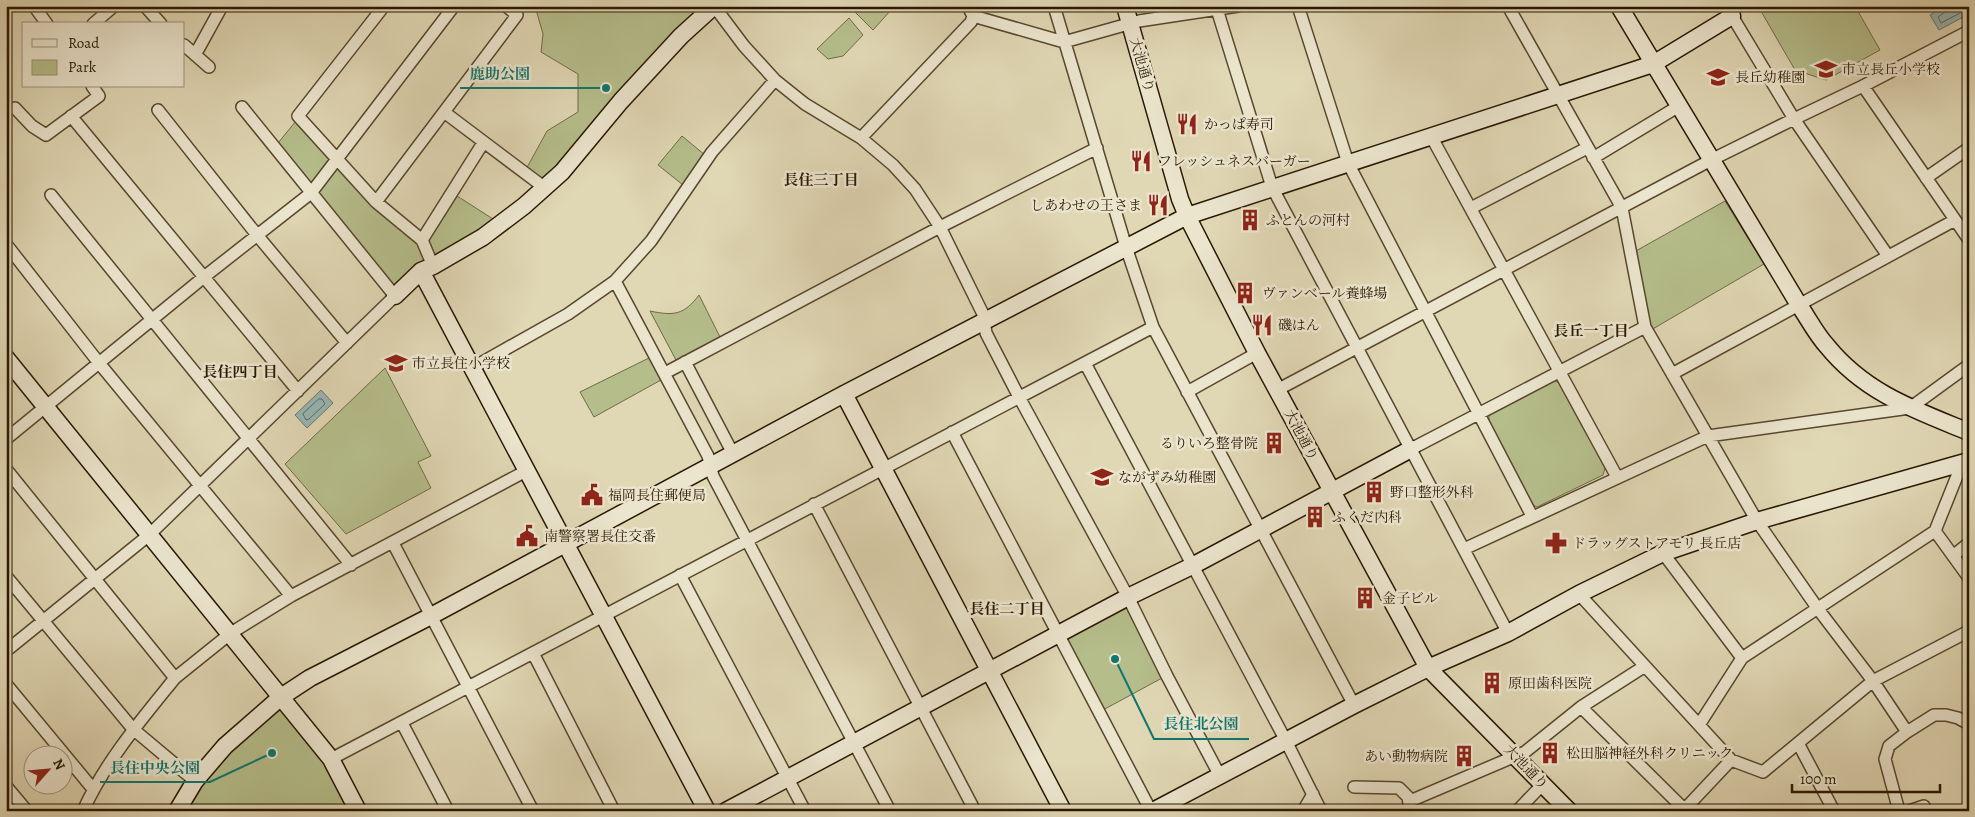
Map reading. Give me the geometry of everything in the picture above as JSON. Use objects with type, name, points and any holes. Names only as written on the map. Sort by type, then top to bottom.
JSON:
[{"type":"street","points":[[34,6],[46,22]]},
{"type":"street","points":[[95,22],[114,6]]},
{"type":"street","points":[[144,6],[159,22]]},
{"type":"street","points":[[195,55],[222,6]]},
{"type":"street","points":[[6,439],[204,277],[311,193],[454,6]]},
{"type":"street","points":[[376,202],[517,15],[506,6]]},
{"type":"street","points":[[6,651],[150,535],[395,296],[427,268],[483,237],[545,188],[562,172],[621,101],[680,36],[714,6],[744,46],[775,80],[805,104],[861,138],[893,165],[915,189],[940,227],[983,314],[986,333],[1128,597],[1220,776]]},
{"type":"street","points":[[1054,6],[1126,248],[1153,327],[1354,705]]},
{"type":"street","name":"大池通り","points":[[1125,6],[1180,198],[1187,216],[1257,353],[1428,668],[1569,811]]},
{"type":"street","points":[[861,138],[971,22],[971,11],[1064,42],[1130,23],[1238,6]]},
{"type":"street","points":[[1298,6],[1348,163],[1532,516]]},
{"type":"street","points":[[1508,6],[1622,208],[1645,327],[1757,521],[1907,732]]},
{"type":"street","points":[[1619,6],[1799,305],[1826,346],[1846,367],[1867,384],[1888,397],[1969,432]]},
{"type":"street","points":[[381,7],[298,116],[376,202],[422,240],[427,268],[472,368],[707,811]]},
{"type":"street","points":[[1217,8],[1272,187],[1508,633]]},
{"type":"street","points":[[177,811],[195,781],[225,746],[281,697],[310,678],[431,616],[844,394],[1187,216],[1653,64],[1729,11],[1794,119],[1888,256]]},
{"type":"street","points":[[1277,390],[1711,160],[1863,86],[1969,31]]},
{"type":"street","points":[[185,46],[209,68]]},
{"type":"street","points":[[472,368],[568,314],[615,281],[651,241],[712,152],[775,80]]},
{"type":"street","points":[[1863,86],[1969,240]]},
{"type":"street","points":[[16,108],[32,126],[46,135],[99,96],[93,88]]},
{"type":"street","points":[[1471,208],[1590,153],[1679,106]]},
{"type":"street","points":[[242,107],[395,296]]},
{"type":"street","points":[[158,110],[257,235],[347,343]]},
{"type":"street","points":[[444,112],[545,188]]},
{"type":"street","points":[[71,116],[298,391]]},
{"type":"street","points":[[1431,136],[1617,477]]},
{"type":"street","points":[[422,240],[483,143]]},
{"type":"street","points":[[665,372],[940,227],[1097,148]]},
{"type":"street","points":[[1926,178],[1969,148]]},
{"type":"street","points":[[51,195],[351,565]]},
{"type":"street","points":[[1672,374],[1955,220]]},
{"type":"street","points":[[6,244],[100,363],[291,596]]},
{"type":"street","points":[[615,281],[665,372],[708,456],[714,476],[890,811]]},
{"type":"street","points":[[331,759],[1153,327]]},
{"type":"street","points":[[726,811],[1128,597],[1194,565],[1645,327]]},
{"type":"street","points":[[1187,392],[1257,353]]},
{"type":"street","points":[[6,358],[331,759],[358,811]]},
{"type":"street","points":[[685,362],[729,446]]},
{"type":"street","points":[[1085,363],[1194,565],[1321,811]]},
{"type":"street","points":[[1464,549],[1708,436],[1910,408],[1969,365]]},
{"type":"street","points":[[844,394],[1063,811]]},
{"type":"street","points":[[952,432],[1152,811],[1354,705],[1428,668],[1508,633],[1579,594],[1663,553],[1757,521],[1963,462]]},
{"type":"street","points":[[1699,726],[1742,658],[1935,531],[1963,462]]},
{"type":"street","points":[[6,469],[176,678]]},
{"type":"street","points":[[83,811],[93,789],[133,729],[176,678],[231,634],[291,596],[526,471]]},
{"type":"street","points":[[814,504],[975,811]]},
{"type":"street","points":[[1935,531],[1969,578]]},
{"type":"street","points":[[393,543],[533,811]]},
{"type":"street","points":[[1953,556],[1969,543]]},
{"type":"street","points":[[1663,553],[1742,658]]},
{"type":"street","points":[[680,575],[805,811]]},
{"type":"street","points":[[6,576],[133,729],[195,781]]},
{"type":"street","points":[[1579,594],[1731,760],[1763,772],[1873,682],[1969,631]]},
{"type":"street","points":[[533,653],[614,811]]},
{"type":"street","points":[[1354,787],[1401,789],[1410,806],[1525,752],[1581,707],[1645,666]]},
{"type":"street","points":[[6,684],[93,789]]},
{"type":"street","points":[[1581,707],[1685,810],[1731,760]]},
{"type":"street","points":[[1899,811],[1885,759],[1889,746],[1934,715],[1958,718],[1969,724]]},
{"type":"street","points":[[402,723],[448,811]]},
{"type":"street","points":[[1798,744],[1834,811]]},
{"type":"street","points":[[1517,811],[1543,784]]},
{"type":"street","points":[[6,786],[27,811]]},
{"type":"street","points":[[1304,811],[1313,794]]},
{"type":"street","points":[[1909,811],[1924,806],[1926,811]]},
{"type":"green space","points":[[535,6],[714,6],[545,188],[524,173],[547,131],[578,112],[578,74],[541,52],[543,34]]},
{"type":"green space","points":[[849,6],[888,6],[891,10],[873,30]]},
{"type":"green space","points":[[1758,6],[1855,6],[1880,50],[1826,80],[1795,70]]},
{"type":"green space","points":[[849,18],[863,35],[843,56],[828,59],[817,49]]},
{"type":"green space","points":[[296,121],[421,241],[428,261],[393,289],[278,143]]},
{"type":"green space","points":[[682,136],[705,155],[683,185],[658,165]]},
{"type":"green space","points":[[454,194],[493,219],[465,239],[433,257],[426,240]]},
{"type":"green space","points":[[1725,201],[1764,264],[1651,330],[1634,252]]},
{"type":"green space","points":[[699,295],[720,337],[676,360],[650,311],[678,312],[688,307]]},
{"type":"green space","points":[[649,358],[661,380],[594,417],[580,392]]},
{"type":"green space","points":[[385,368],[431,456],[418,462],[431,488],[346,534],[285,464]]},
{"type":"green space","points":[[1554,381],[1560,383],[1605,468],[1603,475],[1537,507],[1529,503],[1489,422],[1489,415]]},
{"type":"green space","points":[[1123,607],[1127,609],[1162,678],[1103,710],[1068,640],[1068,635]]},
{"type":"green space","points":[[281,697],[358,811],[177,811],[195,781]]},
{"type":"water","points":[[1946,6],[1965,6],[1969,14],[1939,30],[1930,15]]},
{"type":"water","points":[[321,390],[333,403],[307,428],[295,415]]},
{"type":"place","name":"市立長丘小学校","points":[[1826,69]]},
{"type":"place","name":"長丘幼稚園","points":[[1718,77]]},
{"type":"place","name":"鹿助公園","points":[[606,88]]},
{"type":"place","name":"かっぱ寿司","points":[[1187,124]]},
{"type":"place","name":"フレッシュネスバーガー","points":[[1141,161]]},
{"type":"place","name":"しあわせの王さま","points":[[1158,205]]},
{"type":"place","name":"ふとんの河村","points":[[1250,220]]},
{"type":"place","name":"ヴァンベール養蜂場","points":[[1245,293]]},
{"type":"place","name":"磯はん","points":[[1262,325]]},
{"type":"place","name":"市立長住小学校","points":[[396,363]]},
{"type":"place","name":"るりいろ整骨院","points":[[1274,443]]},
{"type":"place","name":"ながずみ幼稚園","points":[[1102,477]]},
{"type":"place","name":"野口整形外科","points":[[1374,492]]},
{"type":"place","name":"福岡長住郵便局","points":[[592,495]]},
{"type":"place","name":"ふくだ内科","points":[[1315,517]]},
{"type":"place","name":"南警察署長住交番","points":[[527,536]]},
{"type":"place","name":"ドラッグストアモリ 長丘店","points":[[1556,543]]},
{"type":"place","name":"金子ビル","points":[[1365,598]]},
{"type":"place","name":"長住北公園","points":[[1115,659]]},
{"type":"place","name":"原田歯科医院","points":[[1492,683]]},
{"type":"place","name":"長住中央公園","points":[[272,753]]},
{"type":"place","name":"松田脳神経外科クリニック","points":[[1550,753]]},
{"type":"place","name":"あい動物病院","points":[[1464,756]]},
{"type":"district","name":"長住三丁目","points":[[821,180]]},
{"type":"district","name":"長丘一丁目","points":[[1591,331]]},
{"type":"district","name":"長住四丁目","points":[[240,372]]},
{"type":"district","name":"長住二丁目","points":[[1007,609]]}]
